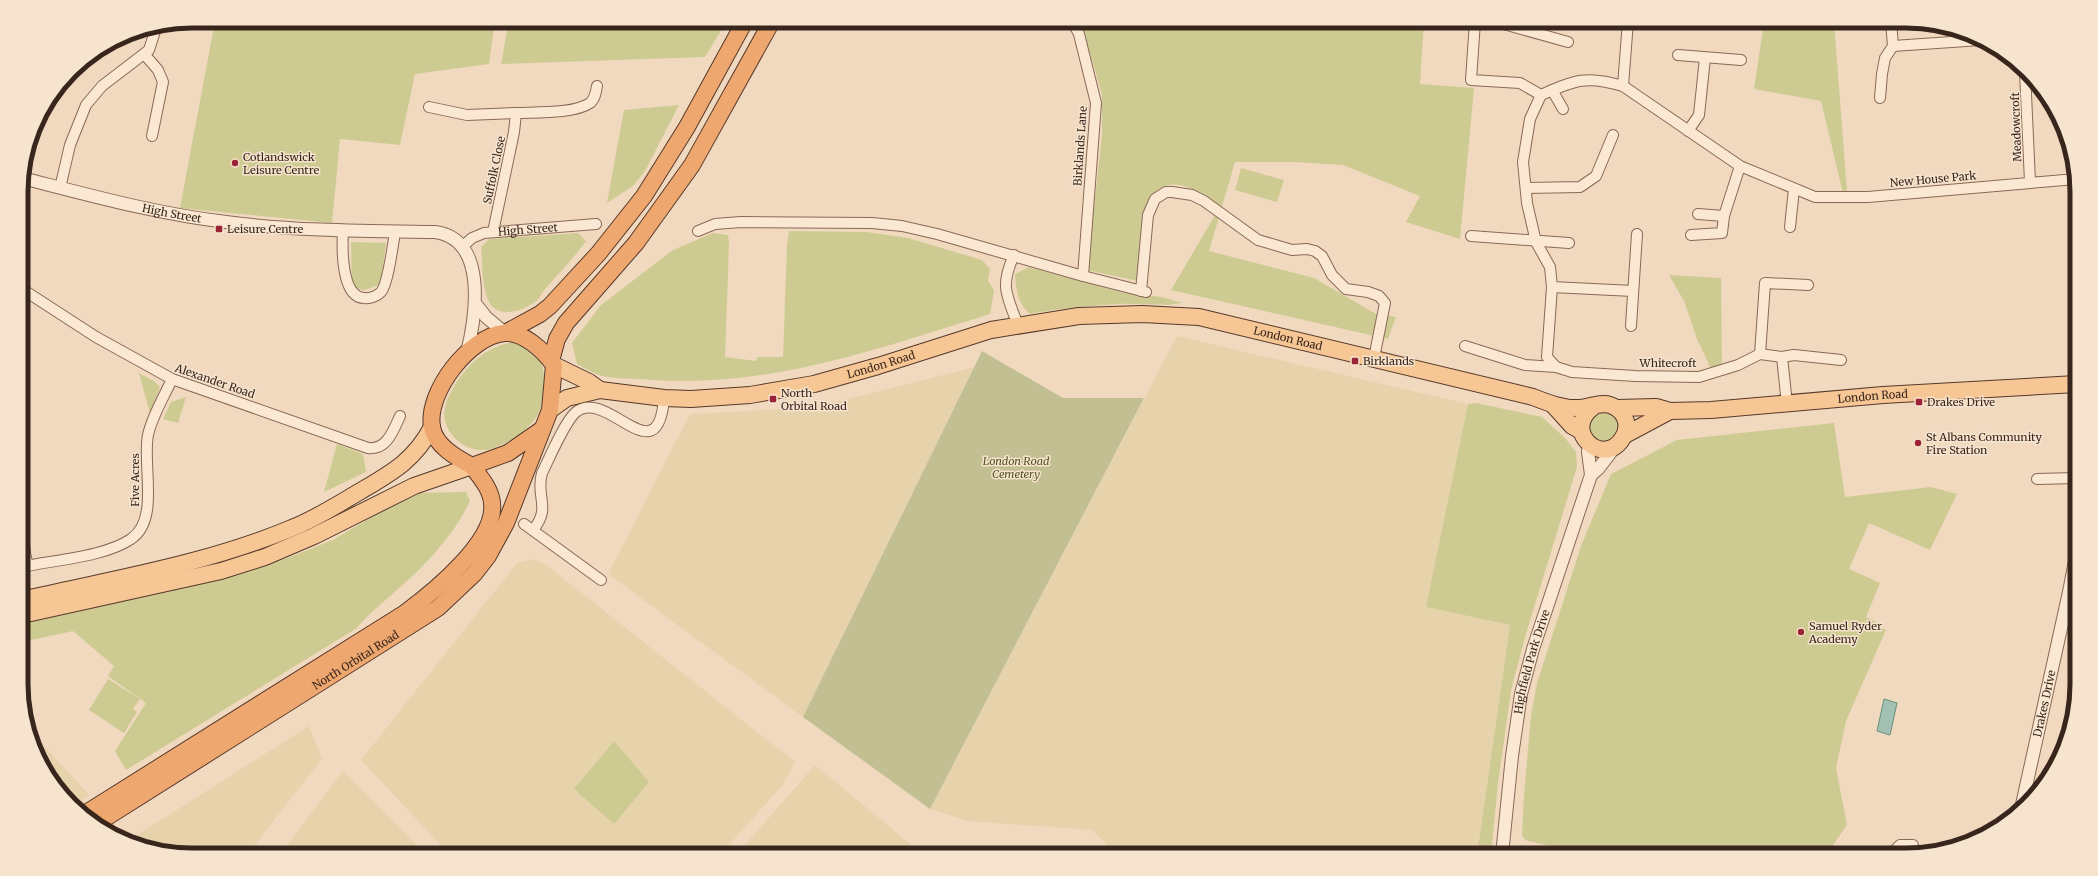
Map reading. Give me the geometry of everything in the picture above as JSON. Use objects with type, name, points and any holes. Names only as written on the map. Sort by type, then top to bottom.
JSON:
[{"type":"highway","points":[[741,28],[668,159],[624,223],[550,306],[540,314],[505,333],[489,339],[467,353],[448,374],[436,396],[432,409],[432,427],[438,440],[449,452],[472,466],[508,453],[541,430],[550,410],[553,363],[557,339],[566,323],[636,243],[679,184],[768,28]]},
{"type":"highway","points":[[505,333],[529,341],[553,363]]},
{"type":"highway","name":"North Orbital Road","points":[[102,820],[438,608],[458,591],[474,574],[497,541],[514,504],[541,430]]},
{"type":"highway","name":"North Orbital Road","points":[[89,811],[405,613],[448,578],[481,537],[492,513],[491,496],[472,466]]},
{"type":"main road","name":"London Road","points":[[550,410],[566,398],[600,390],[664,398],[691,399],[750,395],[814,384],[878,366],[962,338],[1018,325],[1094,315],[1142,314],[1199,317],[1533,397],[1553,405],[1580,408],[1593,407],[1601,404],[1617,408],[1656,407],[1670,411],[2070,384]]},
{"type":"main road","name":"London Road","points":[[553,363],[589,382],[600,390]]},
{"type":"main road","name":"London Road","points":[[1553,405],[1585,438],[1603,450],[1670,411]]},
{"type":"main road","points":[[1585,438],[1583,417],[1593,407]]},
{"type":"main road","points":[[1617,408],[1623,415],[1626,424],[1620,441]]},
{"type":"main road","points":[[28,599],[187,563],[236,549],[293,528],[400,468],[417,450],[432,427]]},
{"type":"main road","points":[[28,614],[221,572],[265,557],[314,536],[414,486],[472,466]]},
{"type":"street","name":"Birklands Lane","points":[[1076,28],[1079,34],[1096,103],[1082,276]]},
{"type":"street","points":[[1474,28],[1470,80],[1520,83],[1541,95],[1530,119],[1523,162],[1527,203],[1536,242],[1550,267],[1552,288],[1547,357],[1556,367]]},
{"type":"street","points":[[1518,28],[1568,42]]},
{"type":"street","points":[[1624,86],[1628,28]]},
{"type":"street","points":[[1880,98],[1882,74],[1886,58],[1893,46],[1892,28]]},
{"type":"street","points":[[60,188],[70,145],[86,104],[102,86],[145,55],[152,44],[155,33]]},
{"type":"street","points":[[1893,46],[1970,41]]},
{"type":"street","points":[[145,55],[158,70],[163,82],[152,136]]},
{"type":"street","points":[[1678,55],[1741,60]]},
{"type":"street","points":[[1688,131],[1699,115],[1705,58]]},
{"type":"street","name":"New House Park","points":[[1541,95],[1575,81],[1602,80],[1624,86],[1740,166],[1815,197],[1862,198],[2070,179]]},
{"type":"street","name":"Meadowcroft","points":[[2025,80],[2030,182]]},
{"type":"street","points":[[428,107],[467,115],[570,110],[587,104],[593,99],[597,86]]},
{"type":"street","points":[[1552,90],[1563,109]]},
{"type":"street","name":"Suffolk Close","points":[[493,232],[514,132],[516,113]]},
{"type":"street","points":[[1526,188],[1580,187],[1596,176],[1613,135]]},
{"type":"street","points":[[1691,235],[1722,234],[1724,216],[1740,166]]},
{"type":"street","name":"High Street","points":[[28,180],[174,213],[225,222],[343,230],[446,234],[463,246],[477,235],[493,232],[596,224]]},
{"type":"street","points":[[1790,228],[1794,189]]},
{"type":"street","points":[[698,231],[715,224],[741,222],[872,223],[902,226],[1014,255],[1082,276],[1144,292],[1148,215],[1154,199],[1166,192],[1192,195],[1204,201],[1258,240],[1292,250],[1307,249],[1315,251],[1322,256],[1332,275],[1346,289],[1368,292],[1379,296],[1385,303],[1374,358]]},
{"type":"street","points":[[1698,214],[1724,216]]},
{"type":"street","points":[[343,230],[347,283],[354,294],[364,298],[375,296],[384,287],[395,232]]},
{"type":"street","points":[[1631,326],[1637,234]]},
{"type":"street","points":[[1471,236],[1536,242],[1569,243]]},
{"type":"street","points":[[463,246],[471,264],[475,303],[467,353]]},
{"type":"street","points":[[1014,255],[1005,277],[1005,284],[1018,325]]},
{"type":"street","points":[[1808,285],[1765,283],[1760,354],[1782,357],[1794,355],[1841,360]]},
{"type":"street","points":[[1552,288],[1633,291]]},
{"type":"street","name":"Alexander Road","points":[[28,293],[96,337],[172,380],[368,448],[379,448],[386,442],[400,416]]},
{"type":"street","points":[[475,303],[486,317],[505,333]]},
{"type":"street","points":[[1465,346],[1525,365],[1556,367]]},
{"type":"street","name":"Whitecroft","points":[[1556,367],[1572,372],[1635,376],[1699,377],[1738,365],[1760,354]]},
{"type":"street","points":[[1782,357],[1787,404]]},
{"type":"street","name":"Five Acres","points":[[28,566],[90,554],[121,545],[132,539],[143,526],[147,511],[146,446],[148,434],[172,380]]},
{"type":"street","points":[[533,530],[542,517],[543,509],[540,481],[542,474],[576,412],[588,406],[594,406],[604,410],[636,430],[647,432],[653,429],[661,419],[664,398]]},
{"type":"street","name":"Highfield Park Drive","points":[[1585,438],[1588,465],[1591,475]]},
{"type":"street","name":"Highfield Park Drive","points":[[1503,848],[1512,756],[1521,694],[1533,649],[1591,475],[1598,469],[1620,441]]},
{"type":"street","points":[[2037,479],[2070,478]]},
{"type":"street","points":[[524,524],[546,542],[601,580]]},
{"type":"street","name":"Drakes Drive","points":[[2023,798],[2070,587]]},
{"type":"street","points":[[1898,848],[1900,846],[1913,845]]},
{"type":"shaded area","points":[[214,28],[494,28],[489,64],[415,74],[400,145],[340,139],[332,223],[180,208]]},
{"type":"shaded area","points":[[508,28],[723,28],[705,57],[501,64]]},
{"type":"shaded area","points":[[1079,28],[1424,28],[1420,84],[1474,88],[1460,239],[1406,222],[1420,196],[1343,165],[1294,162],[1235,162],[1209,251],[1314,278],[1376,314],[1396,317],[1388,339],[1171,290],[1214,217],[1216,203],[1192,189],[1174,184],[1160,188],[1151,198],[1145,213],[1140,249],[1138,281],[1087,270],[1102,135],[1102,95],[1092,59]]},
{"type":"shaded area","points":[[1835,28],[1847,192],[1844,197],[1821,101],[1754,89],[1763,29]]},
{"type":"shaded area","points":[[679,105],[645,171],[633,186],[607,203],[624,110]]},
{"type":"shaded area","points":[[1241,168],[1284,180],[1277,202],[1235,190]]},
{"type":"shaded area","points":[[789,231],[867,232],[908,238],[982,260],[990,269],[988,280],[994,291],[990,314],[907,340],[824,363],[782,372],[740,378],[697,381],[617,378],[596,374],[577,364],[572,343],[601,305],[673,250],[713,233],[728,235],[729,244],[725,357],[756,361],[757,357],[783,357],[787,245]]},
{"type":"shaded area","points":[[578,233],[586,241],[537,301],[524,308],[511,312],[504,312],[493,307],[486,296],[481,247],[489,239]]},
{"type":"shaded area","points":[[351,242],[386,243],[381,284],[365,290],[352,288]]},
{"type":"shaded area","points":[[1029,267],[1124,293],[1162,297],[1182,303],[1166,305],[1128,304],[1098,306],[1030,314],[1023,306],[1018,296],[1015,274]]},
{"type":"shaded area","points":[[1669,275],[1721,278],[1722,370],[1712,371],[1697,339],[1684,301]]},
{"type":"shaded area","points":[[1177,336],[1468,404],[1427,607],[1510,625],[1478,848],[1110,848],[1092,830],[968,821],[930,809]]},
{"type":"shaded area","points":[[517,342],[540,357],[545,381],[545,392],[539,411],[534,420],[526,429],[504,444],[486,450],[474,449],[467,446],[454,437],[446,423],[444,415],[445,407],[452,390],[464,372],[476,359],[491,349],[508,343]]},
{"type":"shaded area","points":[[974,367],[803,717],[608,574],[690,414],[803,408],[848,399]]},
{"type":"shaded area","points":[[139,373],[154,381],[160,387],[150,414]]},
{"type":"shaded area","points":[[186,397],[178,423],[163,419],[171,402]]},
{"type":"shaded area","points":[[1476,403],[1542,417],[1565,438],[1576,452],[1577,467],[1525,637],[1511,691],[1498,783],[1492,848],[1478,848],[1510,625],[1426,607],[1468,404]]},
{"type":"shaded area","points":[[1600,410],[1608,412],[1614,416],[1618,420],[1619,425],[1616,435],[1603,443],[1589,436],[1587,420]]},
{"type":"shaded area","name":"Samuel Ryder Academy","points":[[1834,423],[1845,497],[1931,487],[1957,494],[1930,550],[1869,523],[1849,569],[1880,583],[1866,617],[1878,623],[1877,626],[1886,630],[1846,721],[1836,768],[1847,825],[1831,848],[1557,848],[1525,840],[1522,835],[1531,715],[1537,683],[1581,546],[1611,474],[1677,440]]},
{"type":"shaded area","points":[[337,444],[363,454],[366,472],[324,492]]},
{"type":"shaded area","points":[[466,492],[470,501],[448,538],[429,560],[371,613],[357,628],[126,770],[115,751],[146,703],[108,676],[114,666],[73,631],[28,641],[28,622],[233,575],[290,557],[333,540],[385,509],[421,493]]},
{"type":"shaded area","points":[[534,559],[545,564],[795,762],[782,786],[726,848],[443,848],[361,760],[517,563]]},
{"type":"shaded area","points":[[108,679],[140,699],[133,709],[137,712],[124,733],[89,710]]},
{"type":"shaded area","points":[[1884,699],[1897,703],[1890,735],[1877,731]]},
{"type":"shaded area","points":[[309,726],[322,759],[252,848],[181,848],[160,845],[133,837]]},
{"type":"shaded area","points":[[37,738],[89,795],[78,802],[76,800],[62,784],[50,766],[40,747]]},
{"type":"shaded area","points":[[614,741],[649,782],[614,824],[574,789]]},
{"type":"shaded area","points":[[815,765],[917,848],[742,848]]},
{"type":"shaded area","points":[[343,771],[420,848],[285,848]]},
{"type":"shaded area","points":[[994,846],[1019,848],[989,848]]},
{"type":"green space","name":"London Road Cemetery","points":[[982,351],[1063,398],[1144,398],[930,809],[803,717]]},
{"type":"place","name":"Cotlandswick Leisure Centre","points":[[235,163]]},
{"type":"place","name":"Leisure Centre","points":[[219,229]]},
{"type":"place","name":"Birklands","points":[[1355,361]]},
{"type":"place","name":"North Orbital Road","points":[[773,399]]},
{"type":"place","name":"Drakes Drive","points":[[1919,402]]},
{"type":"place","name":"St Albans Community Fire Station","points":[[1918,443]]},
{"type":"place","name":"Samuel Ryder Academy","points":[[1801,632]]}]
